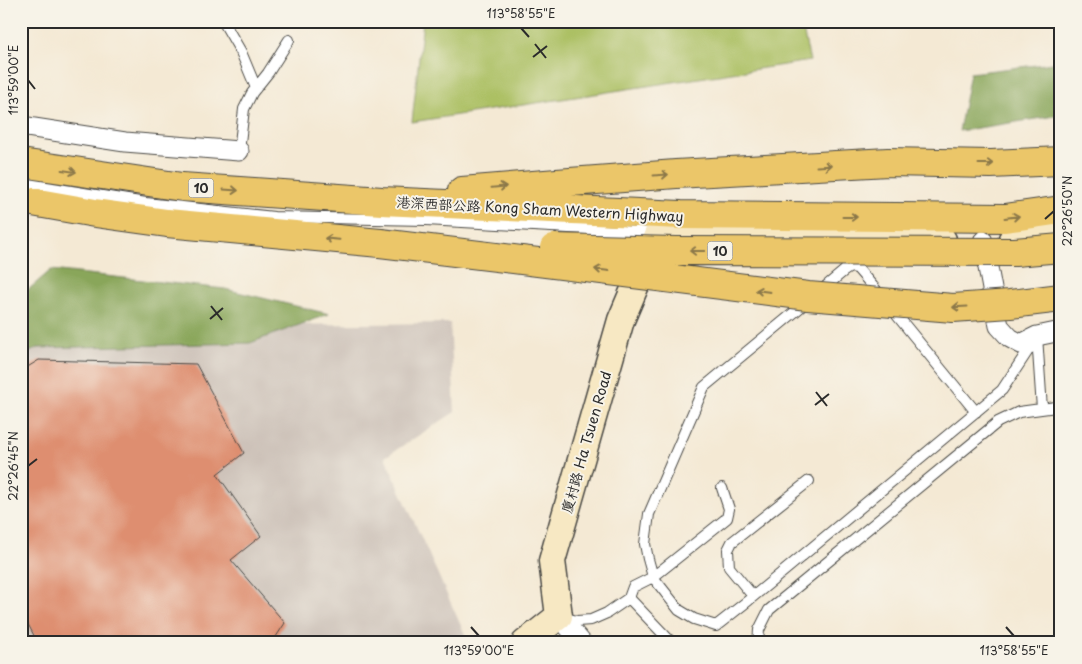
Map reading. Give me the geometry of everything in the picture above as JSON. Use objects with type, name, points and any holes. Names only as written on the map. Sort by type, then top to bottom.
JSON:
[{"type":"highway","points":[[382,202],[432,193],[557,182],[788,168],[888,162],[991,164],[1061,161]]},
{"type":"highway","name":"港深西部公路 Kong Sham Western Highway","points":[[21,163],[182,187],[382,202],[681,215],[1005,218],[1061,210]]},
{"type":"highway","name":"10","points":[[21,200],[166,223],[380,243],[676,251],[1015,252],[1061,248]]},
{"type":"highway","points":[[380,243],[546,262],[808,296],[953,308],[1061,298]]},
{"type":"street","points":[[21,126],[124,142],[238,151]]},
{"type":"street","points":[[658,233],[788,233],[983,241],[1061,233]]},
{"type":"street","name":"廈村路 Ha Tsuen Road","points":[[559,616],[552,561],[621,320],[658,233]]},
{"type":"street","points":[[983,241],[999,326],[1010,338],[1021,344],[1037,336],[1061,331]]},
{"type":"street","points":[[525,643],[559,616],[582,643]]},
{"type":"lane","points":[[223,21],[241,52],[256,88]]},
{"type":"lane","points":[[238,151],[244,110],[252,94],[289,40]]},
{"type":"lane","points":[[21,183],[146,203],[274,218],[426,220],[658,233]]},
{"type":"lane","points":[[976,412],[858,268],[850,267],[844,270],[704,387],[649,514],[645,544],[653,577],[679,610],[694,619],[716,626],[976,412],[1002,390],[1037,336]]},
{"type":"lane","points":[[1037,336],[1042,409]]},
{"type":"lane","points":[[758,643],[759,630],[769,610],[998,422],[1019,412],[1056,407],[1061,409]]},
{"type":"lane","points":[[753,596],[729,566],[728,550],[732,542],[809,481]]},
{"type":"lane","points":[[559,616],[577,621],[590,620],[607,614],[629,598],[633,586],[653,577],[727,518],[729,509],[722,488]]},
{"type":"lane","points":[[629,598],[672,643]]},
{"type":"shaded area","points":[[450,323],[455,412],[385,457],[467,639],[462,643],[21,643],[21,343],[47,328]]},
{"type":"green space","points":[[423,21],[801,21],[810,61],[412,122]]},
{"type":"green space","points":[[1061,62],[1061,115],[959,131],[970,73]]},
{"type":"green space","points":[[51,270],[225,289],[329,314],[250,343],[37,348],[21,357],[21,296]]},
{"type":"building","points":[[39,360],[196,364],[244,453],[217,474],[261,536],[231,560],[285,623],[272,643],[38,643],[21,611],[21,371]]}]
